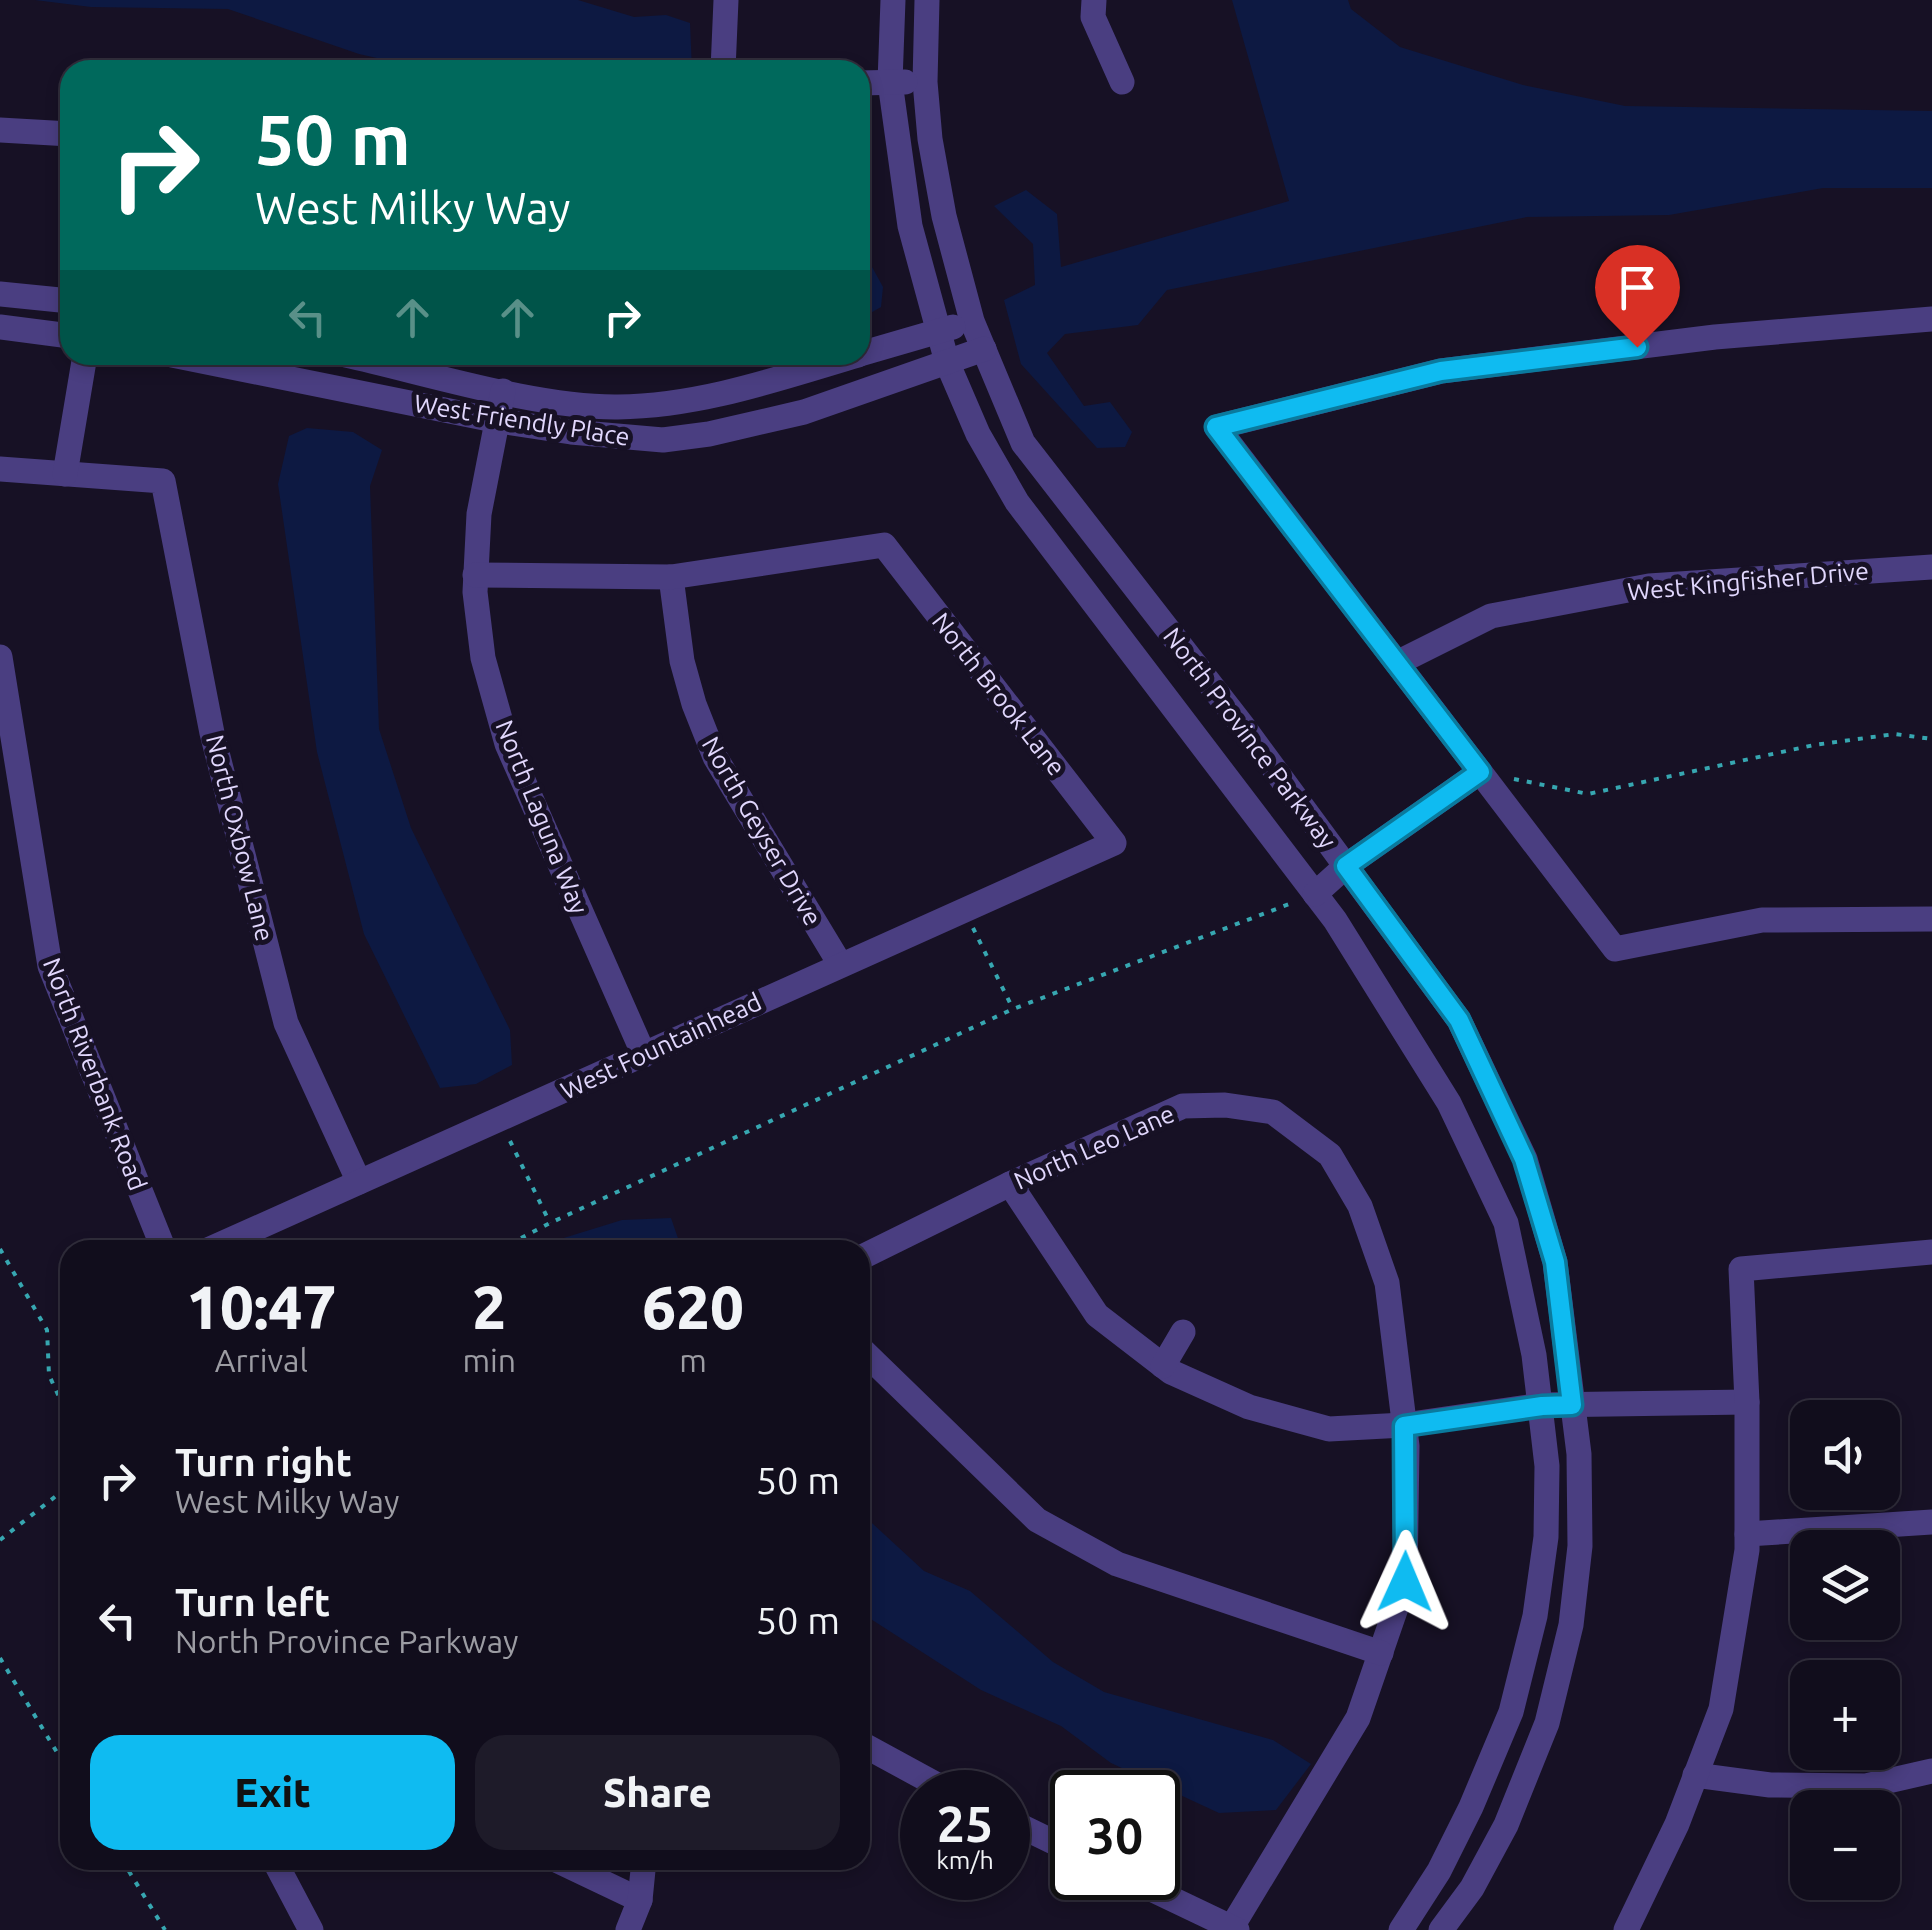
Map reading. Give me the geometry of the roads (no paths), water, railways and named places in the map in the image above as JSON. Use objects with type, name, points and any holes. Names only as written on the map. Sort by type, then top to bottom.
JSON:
[{"type":"street","points":[[723,60],[726,0]]},
{"type":"street","name":"North Province Parkway","points":[[893,0],[890,82],[910,226],[937,332],[978,434],[1017,502],[1316,894],[1450,1104],[1506,1223],[1557,1405],[1579,1454],[1580,1546],[1567,1642],[1547,1722],[1506,1825],[1472,1888],[1441,1930]]},
{"type":"street","name":"North Province Parkway","points":[[927,0],[925,82],[930,139],[944,216],[972,321],[1023,443],[1242,725],[1459,1020],[1524,1159],[1555,1262],[1557,1405],[1547,1466],[1546,1537],[1535,1616],[1511,1712],[1472,1807],[1439,1871],[1401,1930]]},
{"type":"street","points":[[1094,0],[1092,17],[1122,82]]},
{"type":"street","points":[[870,83],[925,82]]},
{"type":"street","points":[[0,130],[60,133]]},
{"type":"street","points":[[0,294],[60,300]]},
{"type":"street","points":[[1932,319],[1715,337],[1441,371],[1216,427],[1614,949],[1762,920],[1932,919]]},
{"type":"street","name":"West Friendly Place","points":[[870,352],[972,321]]},
{"type":"street","points":[[0,327],[60,335]]},
{"type":"street","name":"West Friendly Place","points":[[222,365],[499,421],[663,440],[804,412],[984,350]]},
{"type":"street","points":[[0,469],[65,474],[84,365]]},
{"type":"street","name":"West Friendly Place","points":[[390,365],[503,391],[614,408],[724,395],[825,365]]},
{"type":"street","name":"North Laguna Way","points":[[503,391],[479,514],[474,592],[483,658],[507,744],[644,1055]]},
{"type":"street","name":"North Oxbow Lane","points":[[65,474],[163,481],[212,733],[286,1023],[359,1182]]},
{"type":"street","name":"North Brook Lane","points":[[671,577],[884,546],[1114,843]]},
{"type":"street","name":"West Kingfisher Drive","points":[[1397,663],[1491,616],[1649,586],[1932,566]]},
{"type":"street","points":[[476,575],[671,577]]},
{"type":"street","name":"North Geyser Drive","points":[[671,577],[682,661],[715,757],[840,964]]},
{"type":"street","name":"North Riverbank Road","points":[[0,657],[50,966],[160,1240]]},
{"type":"street","points":[[1316,894],[1346,866],[1480,772]]},
{"type":"street","name":"West Fountainhead","points":[[230,1240],[1114,843]]},
{"type":"street","name":"North Leo Lane","points":[[870,1253],[1183,1106],[1225,1105],[1273,1112],[1330,1155],[1360,1206],[1386,1283],[1404,1426]]},
{"type":"street","points":[[1010,1184],[1097,1315],[1163,1366],[1249,1407],[1329,1429],[1404,1426],[1557,1405],[1747,1402]]},
{"type":"street","points":[[1626,1930],[1677,1824],[1720,1709],[1747,1550],[1747,1402],[1741,1269],[1932,1252]]},
{"type":"street","points":[[1163,1366],[1183,1332]]},
{"type":"street","points":[[870,1358],[1037,1520],[1117,1564],[1381,1652]]},
{"type":"street","points":[[1173,1900],[1233,1929],[1358,1718],[1405,1582],[1404,1426]]},
{"type":"street","points":[[1747,1534],[1932,1522]]},
{"type":"street","points":[[870,1748],[910,1770]]},
{"type":"street","points":[[1695,1775],[1770,1784],[1866,1786],[1932,1771]]},
{"type":"street","points":[[279,1870],[311,1930]]},
{"type":"street","points":[[577,1870],[640,1900]]},
{"type":"street","points":[[628,1930],[640,1900],[643,1870]]},
{"type":"water","points":[[35,0],[578,0],[634,17],[666,15],[690,23],[692,60],[386,60],[228,9],[91,7]]},
{"type":"water","points":[[1232,0],[1348,0],[1351,9],[1400,47],[1523,85],[1625,106],[1932,111],[1932,188],[1823,188],[1669,215],[1527,217],[1167,290],[1138,325],[1065,334],[1047,353],[1084,406],[1110,402],[1132,432],[1125,447],[1097,448],[1021,364],[1004,300],[1035,285],[1033,244],[994,206],[1026,190],[1057,214],[1061,267],[1289,201]]},
{"type":"water","points":[[870,263],[883,287],[881,307],[870,313]]},
{"type":"water","points":[[307,428],[353,432],[382,450],[370,486],[379,729],[411,828],[510,1030],[512,1065],[476,1084],[440,1088],[364,934],[317,752],[278,484],[289,436]]},
{"type":"water","points":[[671,1218],[679,1240],[557,1240],[622,1220]]},
{"type":"water","points":[[870,1521],[924,1571],[970,1591],[1053,1662],[1104,1692],[1273,1740],[1311,1764],[1276,1810],[1219,1813],[1180,1795],[1180,1770],[1126,1770],[1061,1726],[981,1690],[870,1619]]}]
